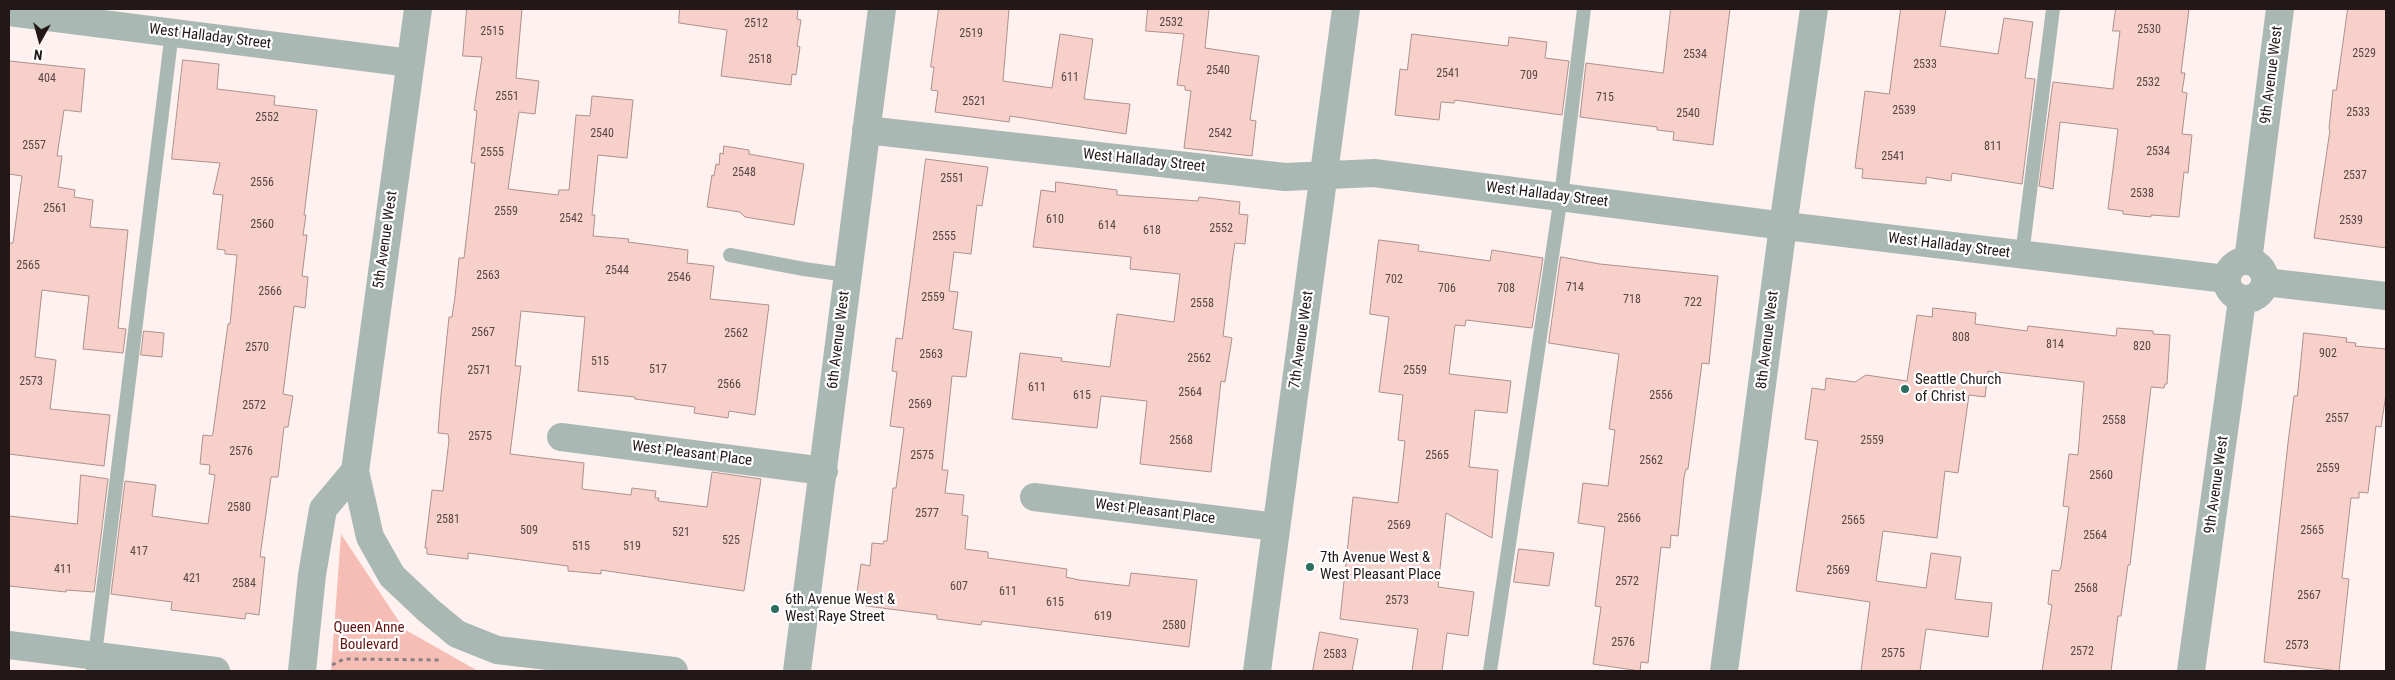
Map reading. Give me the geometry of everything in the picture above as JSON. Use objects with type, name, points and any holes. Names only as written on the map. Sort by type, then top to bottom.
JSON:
[{"type":"street","name":"5th Avenue West","points":[[418,9],[355,471],[370,537],[392,576],[457,634],[497,650],[674,671]]},
{"type":"street","name":"6th Avenue West","points":[[797,671],[882,9]]},
{"type":"street","name":"7th Avenue West","points":[[1257,671],[1346,9]]},
{"type":"street","name":"8th Avenue West","points":[[1724,671],[1814,9]]},
{"type":"street","name":"9th Avenue West","points":[[2248,261],[2280,9]]},
{"type":"street","name":"West Halladay Street","points":[[9,12],[410,63]]},
{"type":"street","name":"West Halladay Street","points":[[866,130],[1285,177],[1374,173],[1783,226],[2022,254],[2234,289]]},
{"type":"street","points":[[2248,261],[2261,268],[2265,282],[2258,295],[2253,299],[2234,289],[2233,265],[2248,261]]},
{"type":"street","points":[[2265,282],[2386,296]]},
{"type":"street","name":"9th Avenue West","points":[[2191,671],[2234,289]]},
{"type":"street","name":"West Pleasant Place","points":[[561,437],[824,471]]},
{"type":"street","points":[[302,671],[312,575],[323,509],[355,471]]},
{"type":"street","name":"West Pleasant Place","points":[[1034,497],[1276,527]]},
{"type":"street","points":[[9,645],[94,664],[216,671]]},
{"type":"lane","points":[[1490,671],[1561,196],[1584,9]]},
{"type":"lane","points":[[2022,254],[2053,9]]},
{"type":"lane","points":[[94,664],[172,32]]},
{"type":"lane","points":[[730,256],[804,269],[847,274]]},
{"type":"path","points":[[329,667],[344,658],[443,660]]},
{"type":"green space","name":"Queen Anne Boulevard","points":[[341,534],[404,629],[478,671],[331,671]]},
{"type":"building","points":[[467,9],[522,9],[516,78],[539,81],[535,114],[519,112],[508,189],[558,195],[559,190],[569,190],[576,115],[590,116],[592,96],[633,100],[627,158],[598,155],[592,215],[595,215],[593,236],[629,239],[628,242],[688,250],[687,263],[714,266],[710,299],[769,305],[755,415],[729,411],[728,418],[694,413],[695,407],[635,399],[635,397],[578,391],[585,317],[521,311],[515,366],[521,366],[510,454],[584,463],[582,489],[631,495],[632,488],[656,491],[655,498],[659,498],[658,501],[707,507],[712,472],[761,479],[744,591],[601,570],[601,574],[568,571],[568,566],[468,553],[468,559],[427,554],[427,548],[425,548],[432,490],[443,491],[449,440],[448,434],[438,433],[441,395],[449,317],[452,317],[459,258],[464,258],[475,163],[471,163],[477,111],[474,110],[482,57],[463,56]]},
{"type":"building","points":[[680,9],[798,9],[797,19],[801,20],[797,46],[800,47],[796,75],[792,74],[791,85],[721,76],[727,30],[679,23]]},
{"type":"building","points":[[939,9],[1009,9],[1003,81],[1052,88],[1060,34],[1093,39],[1084,99],[1130,104],[1126,134],[1010,116],[1009,122],[935,112],[938,91],[931,90],[934,67],[931,67]]},
{"type":"building","points":[[1148,9],[1209,9],[1205,48],[1259,56],[1250,120],[1256,121],[1252,156],[1184,148],[1191,91],[1185,90],[1185,86],[1177,85],[1184,34],[1146,31]]},
{"type":"building","points":[[1671,9],[1730,9],[1713,145],[1673,140],[1674,132],[1657,130],[1657,127],[1580,117],[1586,63],[1663,73]]},
{"type":"building","points":[[1901,9],[1946,9],[1940,46],[1998,54],[2004,18],[2033,22],[2025,78],[2035,79],[2022,184],[1952,173],[1951,181],[1926,177],[1926,184],[1862,178],[1863,169],[1855,168],[1865,91],[1889,94]]},
{"type":"building","points":[[2116,9],[2189,9],[2181,73],[2185,73],[2182,92],[2187,93],[2182,134],[2192,135],[2188,173],[2184,172],[2179,217],[2123,214],[2123,211],[2108,209],[2118,129],[2060,122],[2053,189],[2039,186],[2053,82],[2113,89],[2120,31],[2113,31]]},
{"type":"building","points":[[2348,9],[2386,9],[2386,248],[2314,238],[2330,130],[2333,90],[2336,90]]},
{"type":"building","points":[[1412,34],[1508,46],[1509,37],[1547,42],[1545,58],[1569,61],[1562,115],[1455,100],[1454,103],[1441,102],[1439,120],[1395,115],[1400,69],[1407,70]]},
{"type":"building","points":[[183,60],[219,64],[217,89],[275,96],[274,105],[317,110],[304,215],[306,215],[303,235],[307,235],[302,276],[308,277],[305,308],[294,306],[283,394],[293,396],[288,427],[284,427],[278,477],[271,477],[260,557],[265,557],[259,615],[246,613],[245,619],[171,610],[172,602],[111,594],[125,481],[156,485],[152,516],[208,524],[215,475],[209,474],[210,465],[200,464],[203,435],[212,436],[213,433],[228,324],[230,324],[237,255],[225,254],[225,250],[217,249],[223,195],[213,194],[220,163],[172,159]]},
{"type":"building","points":[[9,61],[85,69],[81,112],[64,110],[57,156],[62,156],[58,187],[75,190],[74,197],[93,200],[90,227],[128,230],[118,328],[126,329],[123,353],[83,349],[89,296],[42,290],[35,357],[56,360],[50,409],[110,415],[104,466],[9,454],[9,243],[13,243],[22,176],[9,174]]},
{"type":"building","points":[[724,146],[749,150],[749,154],[804,164],[794,225],[745,217],[740,212],[707,207],[712,175],[714,176],[716,164],[719,165],[720,153],[723,154]]},
{"type":"building","points":[[926,159],[988,167],[982,206],[977,205],[971,254],[954,252],[949,291],[958,292],[953,329],[972,332],[966,377],[952,376],[942,470],[948,470],[945,493],[964,495],[962,515],[968,516],[965,549],[988,552],[988,558],[1067,569],[1066,577],[1079,580],[1129,586],[1131,573],[1197,580],[1189,647],[982,621],[981,625],[937,619],[937,615],[866,606],[868,593],[857,592],[861,564],[870,566],[872,543],[883,544],[884,541],[887,541],[893,488],[896,488],[904,428],[890,426],[897,372],[892,371],[896,338],[902,339]]},
{"type":"building","points":[[1056,182],[1117,190],[1117,195],[1198,201],[1199,197],[1240,202],[1239,214],[1248,215],[1245,244],[1235,243],[1233,255],[1223,336],[1232,338],[1225,382],[1221,381],[1211,472],[1140,464],[1147,401],[1101,396],[1097,428],[1012,419],[1020,353],[1062,358],[1061,361],[1110,367],[1117,314],[1174,322],[1180,274],[1130,269],[1131,257],[1033,247],[1041,190],[1055,192]]},
{"type":"building","points":[[1379,240],[1419,245],[1418,251],[1490,261],[1492,250],[1543,258],[1532,328],[1466,320],[1465,326],[1455,325],[1449,374],[1511,381],[1507,413],[1475,410],[1469,467],[1498,470],[1492,538],[1446,513],[1438,587],[1474,592],[1468,636],[1447,633],[1442,671],[1412,671],[1418,629],[1340,619],[1353,497],[1398,503],[1405,441],[1398,440],[1403,395],[1379,392],[1389,317],[1370,314]]},
{"type":"building","points":[[1561,257],[1600,264],[1718,276],[1709,364],[1702,363],[1688,469],[1686,469],[1684,477],[1678,536],[1671,535],[1670,548],[1661,547],[1648,663],[1641,662],[1640,671],[1593,664],[1601,607],[1595,606],[1605,527],[1578,523],[1583,483],[1608,486],[1615,430],[1609,429],[1619,354],[1549,343]]},
{"type":"building","points":[[1933,308],[1976,313],[1975,324],[2027,331],[2028,326],[2116,336],[2117,328],[2153,331],[2153,334],[2170,335],[2167,384],[2165,384],[2164,388],[2151,387],[2130,565],[2128,565],[2121,616],[2118,616],[2111,671],[2042,671],[2052,605],[2048,604],[2052,570],[2059,571],[2061,567],[2069,507],[2063,506],[2069,454],[2078,455],[2084,382],[1988,371],[1985,397],[1969,395],[1958,473],[1945,471],[1937,538],[1883,531],[1876,581],[1926,588],[1931,553],[1961,557],[1955,599],[1992,603],[1988,637],[1926,629],[1920,671],[1861,671],[1870,602],[1796,591],[1818,441],[1805,439],[1812,388],[1825,390],[1826,378],[1855,382],[1866,375],[1907,381],[1917,315],[1932,317]]},
{"type":"building","points":[[144,331],[164,333],[162,357],[141,355]]},
{"type":"building","points":[[2304,333],[2347,338],[2346,342],[2356,343],[2355,346],[2386,349],[2386,394],[2381,427],[2376,426],[2368,493],[2359,492],[2359,498],[2351,498],[2342,578],[2349,579],[2339,671],[2264,662],[2288,443],[2294,396],[2297,396]]},
{"type":"building","points":[[81,475],[108,479],[94,592],[66,590],[66,592],[9,586],[9,516],[77,524]]},
{"type":"building","points":[[1519,549],[1554,553],[1549,586],[1514,582]]},
{"type":"building","points":[[1320,632],[1358,639],[1352,671],[1313,671]]},
{"type":"place","name":"Seattle Church of Christ","points":[[1905,389]]},
{"type":"place","name":"7th Avenue West & West Pleasant Place","points":[[1310,567]]},
{"type":"place","name":"6th Avenue West & West Raye Street","points":[[775,609]]}]
